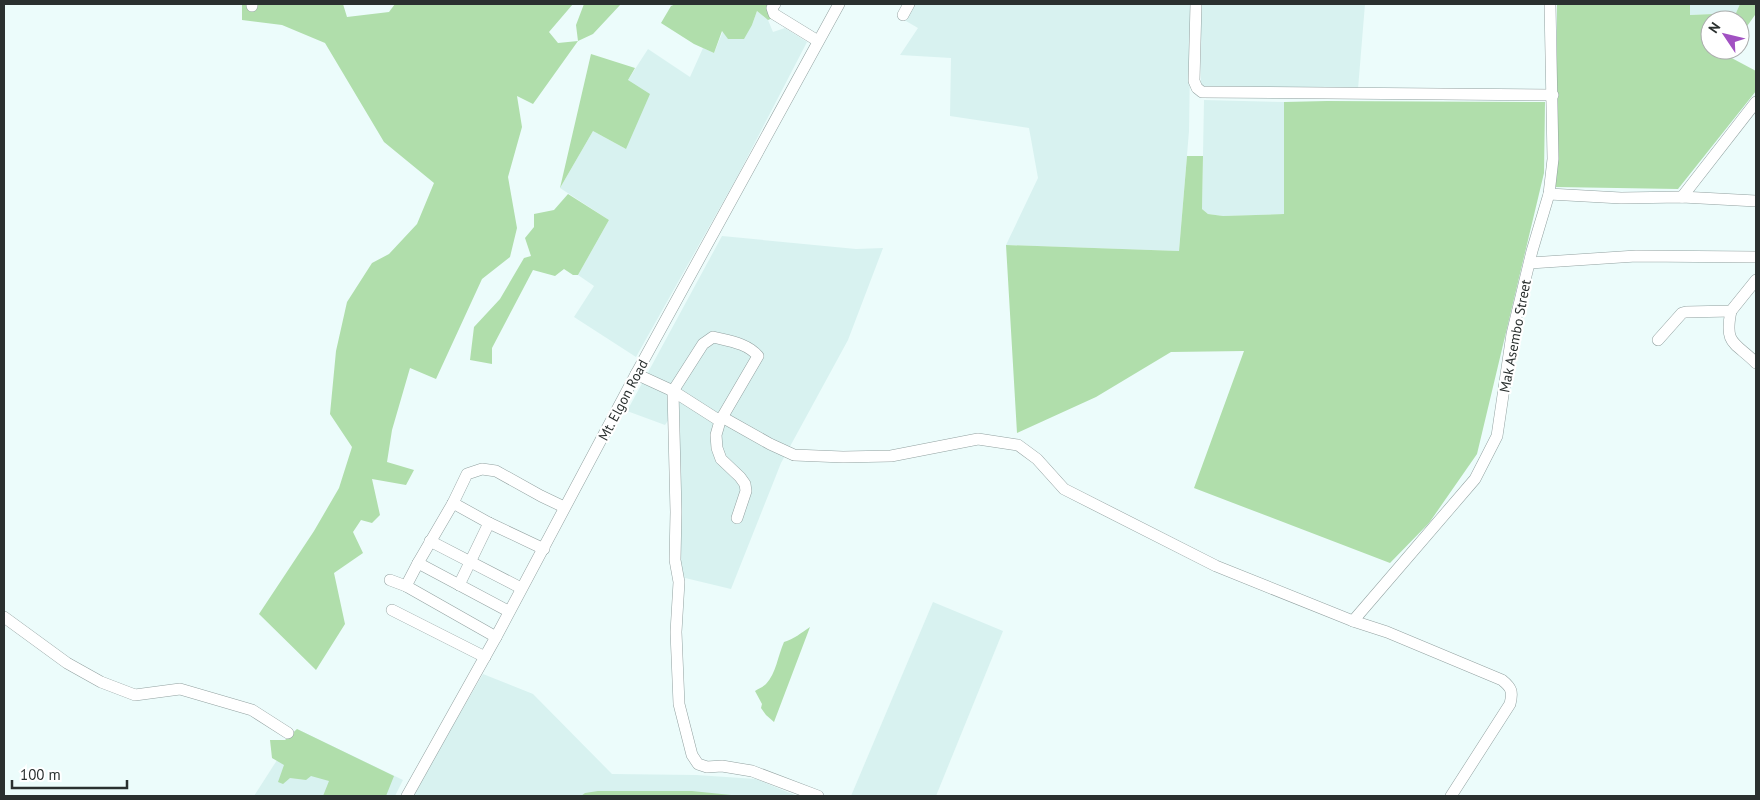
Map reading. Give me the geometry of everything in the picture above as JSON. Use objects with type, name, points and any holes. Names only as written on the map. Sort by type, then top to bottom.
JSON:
[{"type":"street","points":[[774,4],[772,8],[774,14],[818,41]]},
{"type":"street","name":"Mt. Elgon Road","points":[[407,796],[544,549],[564,507],[839,4]]},
{"type":"street","points":[[903,15],[909,4]]},
{"type":"street","points":[[1196,4],[1194,82],[1202,92],[1552,95]]},
{"type":"street","name":"Mak Asembo Street","points":[[1353,621],[1475,479],[1497,436],[1512,334],[1550,194],[1553,159],[1550,4]]},
{"type":"street","points":[[1682,197],[1756,102]]},
{"type":"street","points":[[1550,194],[1621,198],[1682,197],[1756,201]]},
{"type":"street","points":[[1530,263],[1636,256],[1756,257]]},
{"type":"street","points":[[1756,280],[1730,311],[1728,333],[1732,342],[1756,363]]},
{"type":"street","points":[[1658,340],[1682,313],[1730,311]]},
{"type":"street","points":[[738,518],[746,491],[745,484],[720,459],[716,435],[721,419],[758,356],[752,350],[713,337],[708,340],[673,391],[676,512],[675,560],[679,582],[676,665],[679,704],[692,755],[698,764],[707,767],[722,766],[752,770],[818,796]]},
{"type":"street","points":[[636,374],[673,391],[721,419],[794,455],[891,456],[978,438],[1018,445],[1037,459],[1064,489],[1216,566],[1353,621],[1387,632],[1502,680],[1510,686],[1513,694],[1510,704],[1451,796]]},
{"type":"street","points":[[406,586],[453,503],[467,474],[482,469],[496,471],[564,507]]},
{"type":"street","points":[[453,503],[489,523],[544,549]]},
{"type":"street","points":[[459,585],[489,523]]},
{"type":"street","points":[[430,541],[521,588]]},
{"type":"street","points":[[418,563],[508,611]]},
{"type":"street","points":[[390,580],[406,586],[496,637]]},
{"type":"street","points":[[392,610],[485,657]]},
{"type":"street","points":[[4,617],[68,663],[101,682],[135,695],[180,689],[252,710],[288,733]]},
{"type":"shaded area","points":[[906,4],[1191,4],[1189,131],[1179,251],[1006,245],[1038,178],[1029,128],[950,116],[951,58],[900,55],[918,28],[899,17]]},
{"type":"shaded area","points":[[1201,4],[1365,4],[1358,89],[1201,86]]},
{"type":"shaded area","points":[[1690,4],[1740,4],[1737,10],[1700,10],[1700,15],[1689,15]]},
{"type":"shaded area","points":[[757,11],[768,20],[773,32],[785,28],[807,42],[737,177],[636,357],[574,317],[594,286],[578,275],[609,220],[560,188],[593,131],[626,149],[628,80],[648,49],[690,77],[703,48],[714,53],[723,31],[752,25]]},
{"type":"shaded area","points":[[1204,100],[1284,102],[1284,214],[1223,216],[1208,214],[1202,209]]},
{"type":"shaded area","points":[[722,236],[856,249],[883,248],[848,340],[781,463],[731,589],[681,577],[677,407],[665,425],[627,411]]},
{"type":"shaded area","points":[[933,602],[1003,631],[936,796],[851,796]]},
{"type":"shaded area","points":[[483,674],[533,694],[612,774],[696,775],[756,779],[797,796],[412,796]]},
{"type":"shaded area","points":[[297,729],[403,780],[395,796],[254,796]]},
{"type":"green space","points":[[242,4],[343,4],[347,17],[389,12],[395,4],[573,4],[549,32],[558,43],[578,41],[533,104],[517,96],[522,127],[508,177],[517,228],[510,257],[482,279],[436,379],[410,368],[392,430],[387,462],[414,470],[406,485],[372,479],[380,515],[372,523],[361,520],[353,532],[363,553],[334,573],[345,624],[316,670],[259,614],[314,531],[339,488],[352,447],[330,414],[336,351],[347,302],[372,263],[389,254],[417,224],[434,183],[384,142],[325,43],[282,25],[242,20]]},
{"type":"green space","points":[[584,4],[621,4],[593,34],[578,41],[576,25]]},
{"type":"green space","points":[[676,4],[770,4],[773,18],[768,20],[757,11],[744,39],[728,39],[722,31],[714,53],[694,44],[661,23],[671,6]]},
{"type":"green space","points":[[1557,4],[1690,4],[1690,15],[1700,15],[1700,60],[1735,60],[1756,71],[1756,91],[1678,189],[1556,187]]},
{"type":"green space","points":[[1740,4],[1756,4],[1755,15],[1750,22],[1750,10],[1737,10]]},
{"type":"green space","points":[[591,54],[635,68],[628,80],[650,94],[626,149],[593,131],[560,188]]},
{"type":"green space","points":[[1284,102],[1545,102],[1544,173],[1477,454],[1429,523],[1390,563],[1194,488],[1244,351],[1171,352],[1096,397],[1017,433],[1006,245],[1179,251],[1187,156],[1203,156],[1202,209],[1208,214],[1223,216],[1284,214]]},
{"type":"green space","points":[[568,194],[609,220],[578,275],[573,275],[564,269],[555,276],[533,270],[492,348],[492,364],[470,360],[474,327],[500,299],[524,258],[531,256],[525,238],[534,227],[534,214],[554,210]]},
{"type":"green space","points":[[810,627],[774,722],[761,708],[762,704],[755,691],[765,685],[775,670],[784,642],[794,638]]},
{"type":"green space","points":[[297,729],[394,776],[386,796],[323,796],[329,781],[311,776],[306,780],[290,778],[283,784],[278,782],[284,765],[272,758],[270,740],[285,740]]},
{"type":"green space","points":[[598,791],[692,791],[741,796],[581,796],[585,793]]}]
